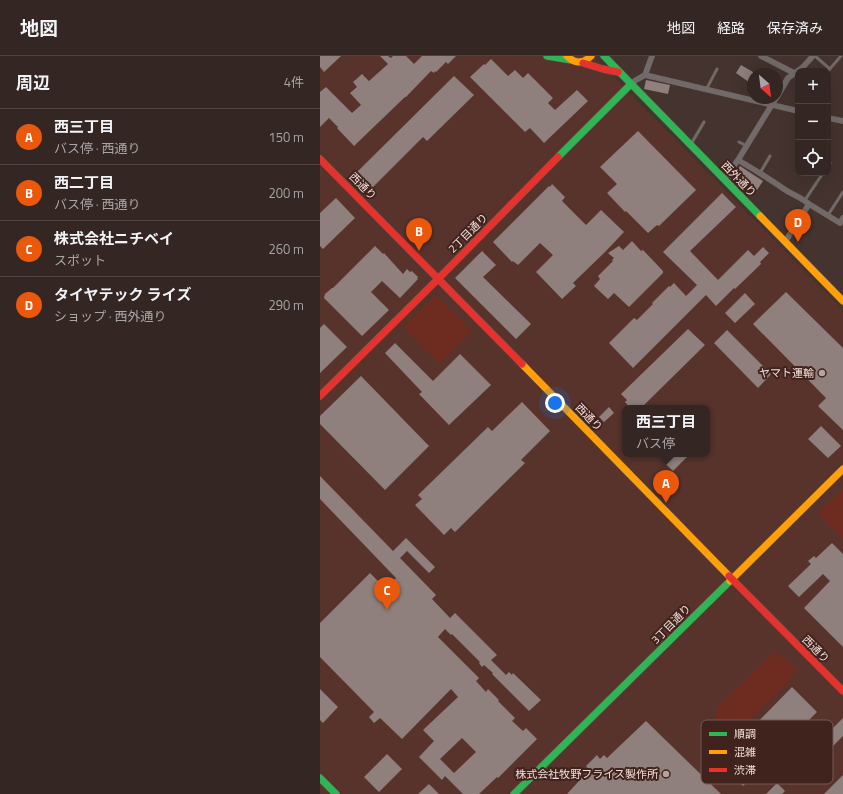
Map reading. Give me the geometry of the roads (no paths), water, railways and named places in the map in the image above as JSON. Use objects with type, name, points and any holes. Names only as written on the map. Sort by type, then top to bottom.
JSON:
[{"type":"street","points":[[547,56],[569,58],[575,62],[618,72]]},
{"type":"street","points":[[583,63],[591,56]]},
{"type":"street","name":"西外通り","points":[[604,56],[843,301]]},
{"type":"street","points":[[631,84],[645,75],[652,56]]},
{"type":"street","points":[[761,56],[794,73]]},
{"type":"street","points":[[783,87],[788,78],[802,68],[814,56]]},
{"type":"street","points":[[645,75],[747,98]]},
{"type":"street","name":"2丁目通り","points":[[320,396],[631,84]]},
{"type":"street","points":[[724,179],[747,146],[772,104],[795,110]]},
{"type":"street","points":[[831,119],[843,121]]},
{"type":"street","name":"西通り","points":[[320,159],[439,278],[731,579],[843,691]]},
{"type":"street","points":[[738,160],[840,223],[843,218]]},
{"type":"street","points":[[785,242],[807,202]]},
{"type":"street","name":"3丁目通り","points":[[514,794],[843,469]]},
{"type":"street","points":[[320,778],[336,794]]},
{"type":"lane","points":[[814,56],[827,68]]},
{"type":"lane","points":[[831,68],[841,56]]},
{"type":"lane","points":[[706,89],[717,69]]},
{"type":"lane","points":[[691,145],[704,122]]},
{"type":"lane","points":[[739,142],[747,146]]},
{"type":"lane","points":[[760,173],[770,156]]},
{"type":"lane","points":[[807,202],[822,176]]},
{"type":"lane","points":[[828,215],[842,193],[837,191]]},
{"type":"place","name":"タイヤテック ライズ","points":[[798,242]]},
{"type":"place","name":"西二丁目","points":[[419,251]]},
{"type":"place","name":"ヤマト運輸","points":[[822,373]]},
{"type":"place","name":"西三丁目","points":[[666,503]]},
{"type":"place","name":"株式会社ニチベイ","points":[[387,610]]},
{"type":"place","name":"株式会社牧野フライス製作所","points":[[666,774]]}]
